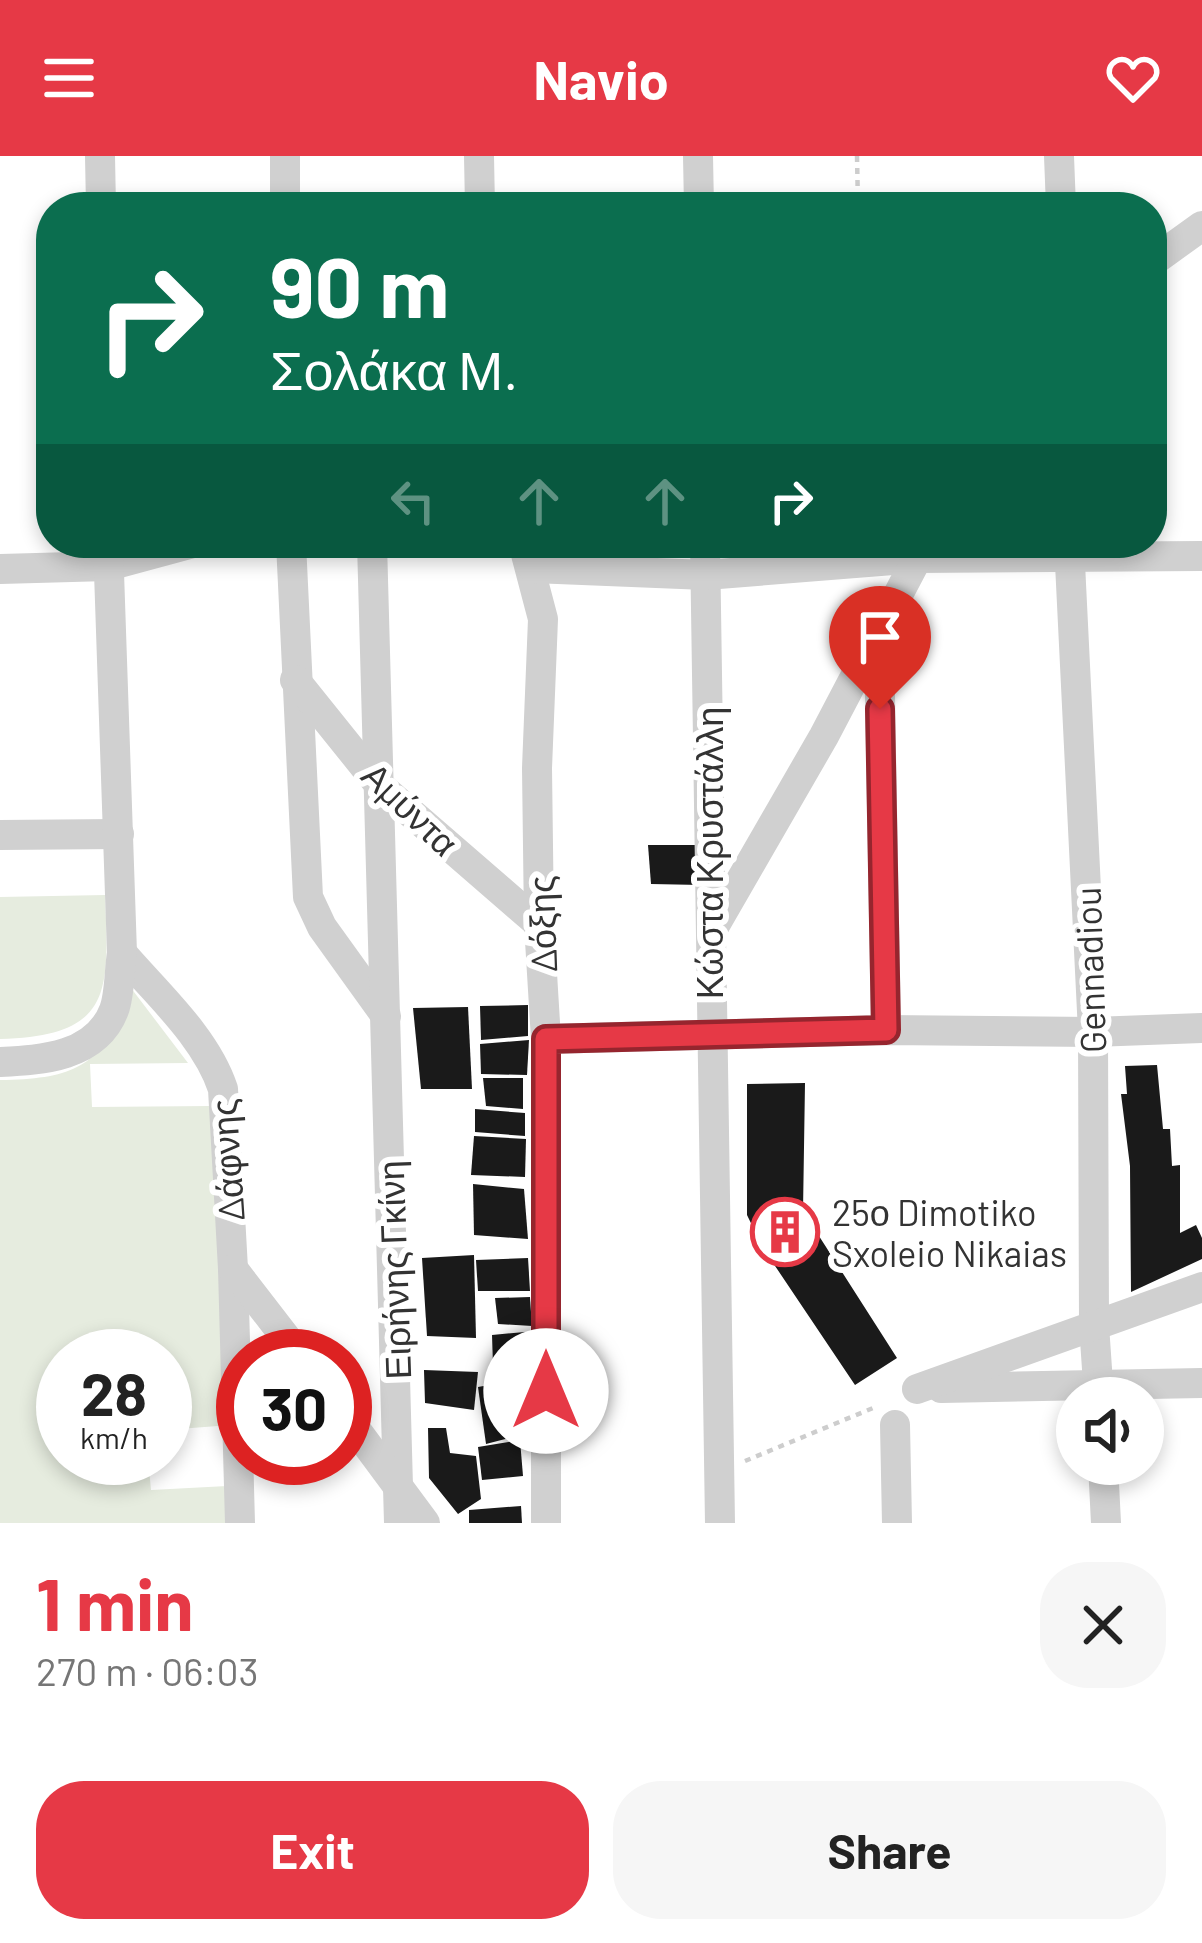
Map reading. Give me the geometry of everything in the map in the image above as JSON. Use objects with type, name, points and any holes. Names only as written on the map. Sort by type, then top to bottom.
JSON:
[{"type":"street","points":[[100,156],[101,192]]},
{"type":"street","points":[[284,156],[285,192]]},
{"type":"street","points":[[478,156],[479,192]]},
{"type":"street","points":[[698,156],[699,192]]},
{"type":"street","points":[[1059,156],[1060,192]]},
{"type":"street","points":[[1167,251],[1202,226]]},
{"type":"street","points":[[1167,555],[1202,556]]},
{"type":"street","points":[[0,569],[85,558]]},
{"type":"street","points":[[0,1062],[58,1058],[80,1048],[114,1011],[122,953],[108,558]]},
{"type":"street","points":[[291,558],[308,897],[322,928],[386,1016]]},
{"type":"street","name":"Ειρήνης Γκίνη","points":[[372,558],[399,1523]]},
{"type":"street","name":"Δόξης","points":[[528,558],[543,620],[537,768],[546,1039],[546,1523]]},
{"type":"street","points":[[547,558],[706,575],[831,558]]},
{"type":"street","name":"Κώστα Κρυστάλλη","points":[[705,558],[720,1523]]},
{"type":"street","points":[[710,933],[879,637],[918,558]]},
{"type":"street","name":"Gennadiou","points":[[1069,558],[1093,1032],[1097,1377]]},
{"type":"street","points":[[879,637],[886,1030]]},
{"type":"street","name":"Αμύντα","points":[[295,680],[380,787],[539,924]]},
{"type":"street","points":[[0,835],[119,834]]},
{"type":"street","name":"Δάφνης","points":[[122,953],[202,1047],[223,1089],[240,1523]]},
{"type":"street","points":[[546,1039],[1202,1028]]},
{"type":"street","points":[[233,1269],[279,1329]]},
{"type":"street","points":[[917,1389],[1202,1287]]},
{"type":"street","points":[[1164,1386],[1202,1383]]},
{"type":"street","points":[[917,1389],[1056,1391]]},
{"type":"street","points":[[895,1425],[897,1523]]},
{"type":"street","points":[[372,1451],[425,1523]]},
{"type":"street","points":[[1103,1485],[1106,1523]]},
{"type":"path","points":[[857,156],[857,192]]},
{"type":"path","points":[[717,1472],[917,1389]]},
{"type":"shaded area","points":[[105,895],[106,958],[96,1002],[84,1018],[65,1029],[0,1039],[0,897]]},
{"type":"shaded area","points":[[131,988],[188,1063],[90,1064],[92,1107],[210,1106],[225,1329],[216,1329],[216,1426],[192,1428],[192,1329],[36,1329],[36,1485],[151,1485],[151,1490],[227,1486],[228,1523],[0,1523],[0,1080],[50,1076],[85,1062],[99,1050]]},
{"type":"building","points":[[648,845],[701,845],[701,885],[651,884]]},
{"type":"building","points":[[528,1005],[528,1036],[481,1040],[480,1006]]},
{"type":"building","points":[[468,1007],[472,1089],[421,1089],[413,1008]]},
{"type":"building","points":[[529,1040],[527,1075],[481,1074],[480,1044]]},
{"type":"building","points":[[1157,1065],[1163,1129],[1170,1129],[1172,1166],[1180,1165],[1180,1233],[1196,1225],[1202,1238],[1202,1259],[1131,1292],[1130,1166],[1121,1094],[1127,1094],[1125,1066]]},
{"type":"building","points":[[483,1078],[523,1078],[523,1109],[486,1106]]},
{"type":"building","name":"25ο Dimotiko Sxoleio Nikaias","points":[[805,1083],[803,1211],[897,1358],[855,1385],[763,1248],[747,1215],[747,1084]]},
{"type":"building","points":[[475,1109],[525,1113],[525,1136],[475,1132]]},
{"type":"building","points":[[474,1136],[526,1139],[525,1177],[471,1175]]},
{"type":"building","points":[[473,1184],[524,1189],[528,1239],[474,1235]]},
{"type":"building","points":[[474,1255],[476,1338],[427,1336],[422,1258]]},
{"type":"building","points":[[528,1258],[530,1291],[478,1291],[476,1260]]},
{"type":"building","points":[[530,1297],[532,1326],[498,1324],[495,1298]]},
{"type":"building","points":[[525,1332],[527,1368],[493,1365],[492,1335]]},
{"type":"building","points":[[424,1370],[478,1372],[474,1410],[425,1403]]},
{"type":"building","points":[[523,1379],[524,1434],[486,1444],[478,1387]]},
{"type":"building","points":[[428,1428],[446,1428],[450,1453],[476,1456],[481,1499],[458,1514],[429,1478]]},
{"type":"building","points":[[520,1440],[523,1476],[482,1480],[478,1447]]},
{"type":"building","points":[[521,1506],[522,1523],[469,1523],[469,1510]]},
{"type":"place","name":"25ο Dimotiko Sxoleio Nikaias","points":[[785,1232]]},
{"type":"route","points":[[546,1391],[546,1039],[886,1030],[880,709]]}]
